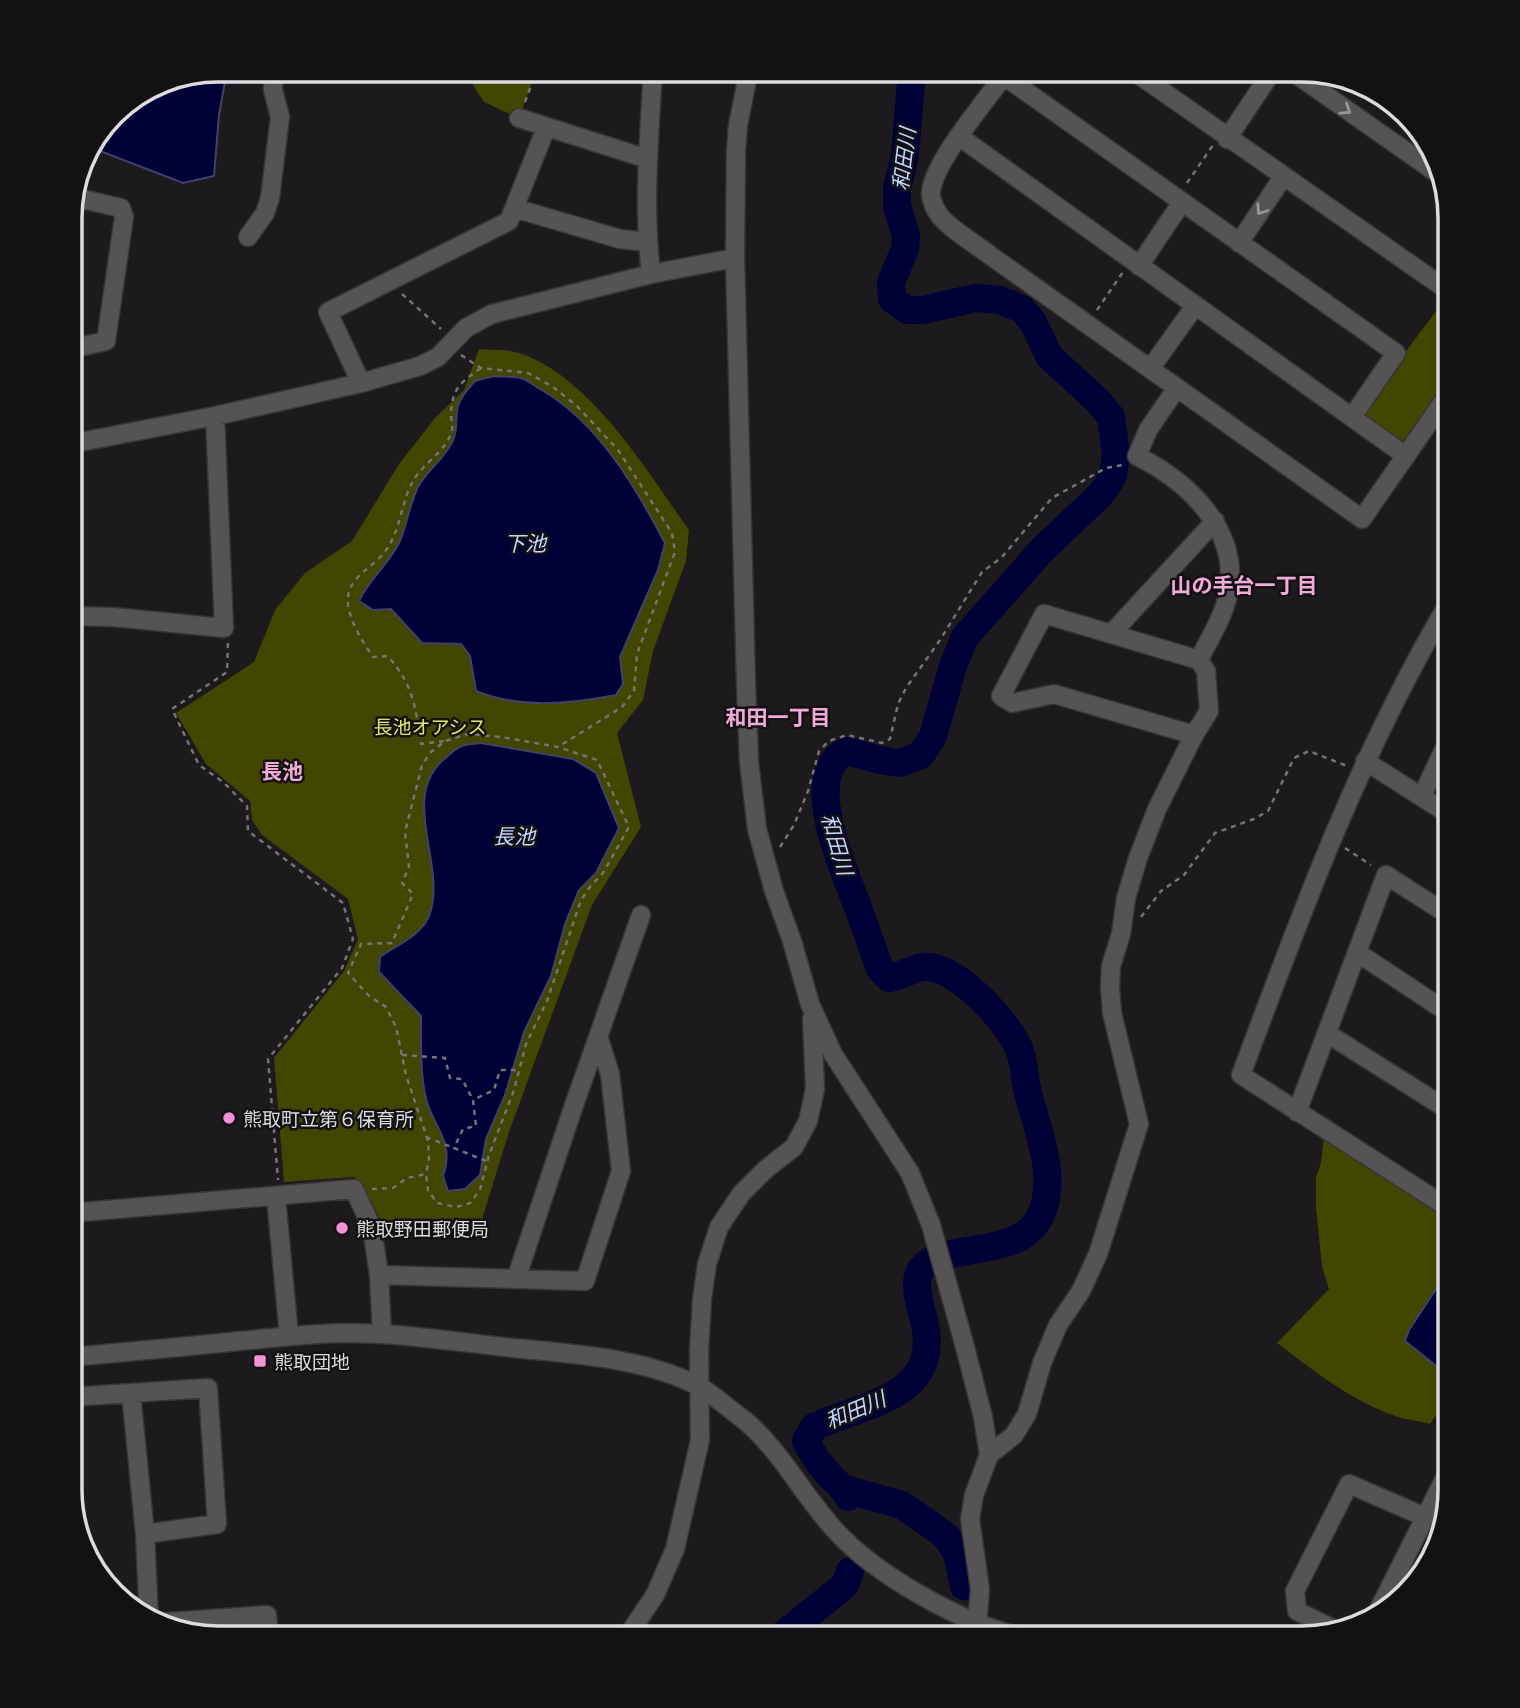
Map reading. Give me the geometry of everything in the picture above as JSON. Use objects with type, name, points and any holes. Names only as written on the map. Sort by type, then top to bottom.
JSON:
[{"type":"street","points":[[248,237],[265,213],[270,198],[280,117],[273,83]]},
{"type":"street","points":[[652,83],[647,242],[652,275]]},
{"type":"street","points":[[746,83],[736,151],[735,258],[741,569],[749,762],[757,830],[810,1004],[834,1054],[910,1173],[931,1225],[983,1416],[989,1455],[974,1495],[970,1519],[980,1589],[977,1626]]},
{"type":"street","points":[[999,83],[935,175],[930,194],[936,210],[949,225],[1362,519],[1438,409]]},
{"type":"street","points":[[1020,83],[1179,201],[1396,353],[1352,417]]},
{"type":"street","points":[[1150,83],[1438,284]]},
{"type":"street","points":[[1224,136],[1263,83]]},
{"type":"street","points":[[1309,83],[1428,167]]},
{"type":"street","points":[[519,118],[648,159]]},
{"type":"street","points":[[361,383],[328,312],[509,221],[546,128]]},
{"type":"street","points":[[960,137],[1406,456]]},
{"type":"street","points":[[1239,243],[1283,177]]},
{"type":"street","points":[[83,199],[121,208],[124,216],[106,341],[83,346]]},
{"type":"street","points":[[1135,263],[1179,201]]},
{"type":"street","points":[[514,208],[620,239],[647,242]]},
{"type":"street","points":[[83,442],[215,416],[361,383],[420,366],[438,357],[466,328],[492,314],[735,258]]},
{"type":"street","points":[[1150,369],[1195,306]]},
{"type":"street","points":[[1177,389],[1148,430],[1137,456],[1157,466],[1187,488],[1215,522],[1225,542],[1229,566],[1228,594],[1219,620],[1199,660]]},
{"type":"street","points":[[83,616],[224,628],[215,416]]},
{"type":"street","points":[[1111,634],[1215,522]]},
{"type":"street","points":[[989,1455],[1014,1435],[1027,1414],[1042,1363],[1058,1325],[1081,1292],[1098,1254],[1139,1124],[1112,1013],[1111,967],[1138,858],[1157,809],[1209,711],[1206,671],[1199,660],[1044,614],[1001,695],[1012,703],[1054,694],[1194,735]]},
{"type":"street","points":[[1438,624],[1362,766],[1241,1075],[1438,1201]]},
{"type":"street","points":[[1422,796],[1438,762]]},
{"type":"street","points":[[1362,766],[1438,807]]},
{"type":"street","points":[[1297,1112],[1386,875],[1438,908]]},
{"type":"street","points":[[516,1279],[641,915]]},
{"type":"street","points":[[1358,953],[1438,1006]]},
{"type":"street","points":[[634,1626],[655,1595],[675,1549],[700,1440],[699,1351],[702,1299],[707,1264],[719,1227],[741,1194],[794,1147],[808,1121],[815,1089],[810,1004]]},
{"type":"street","points":[[1328,1034],[1438,1103]]},
{"type":"street","points":[[379,1275],[585,1280],[621,1171],[610,1074],[599,1039]]},
{"type":"street","points":[[82,1212],[354,1189],[372,1228],[379,1275],[382,1334]]},
{"type":"street","points":[[276,1197],[289,1336]]},
{"type":"street","points":[[82,1356],[289,1336],[382,1334],[591,1356],[657,1370],[700,1387],[745,1421],[768,1444],[835,1530],[869,1560],[970,1626]]},
{"type":"street","points":[[82,1397],[208,1388],[217,1524],[145,1534]]},
{"type":"street","points":[[131,1393],[145,1534],[148,1607]]},
{"type":"street","points":[[1322,1624],[1297,1611],[1294,1591],[1349,1484],[1425,1517]]},
{"type":"street","points":[[1384,1598],[1438,1492]]},
{"type":"street","points":[[183,1621],[267,1615],[267,1626]]},
{"type":"path","points":[[519,118],[532,83]]},
{"type":"path","points":[[1179,201],[1224,136]]},
{"type":"path","points":[[1088,323],[1135,263]]},
{"type":"path","points":[[388,282],[481,368],[528,373],[553,387],[577,406],[618,450],[672,533],[675,552],[637,654],[634,691],[622,707],[558,747]]},
{"type":"path","points":[[445,741],[431,752],[422,765],[405,832],[409,867],[402,883],[413,894],[392,943],[361,944],[348,973],[369,996],[386,1007],[396,1027],[406,1075],[426,1137],[429,1159],[426,1174],[428,1190],[437,1203],[456,1207],[470,1203],[480,1190],[526,1044],[551,988],[581,900],[603,873],[629,827],[597,761],[558,747],[468,734],[421,744],[414,699],[403,674],[387,656],[373,657],[358,636],[348,605],[349,590],[361,573],[383,554],[395,534],[414,479],[441,449],[452,430],[454,392],[463,381],[481,368]]},
{"type":"path","points":[[766,862],[794,825],[808,791],[819,751],[830,741],[847,735],[882,743],[890,739],[898,704],[906,688],[940,640],[982,572],[1002,557],[1052,498],[1106,468],[1122,465]]},
{"type":"path","points":[[224,628],[228,632],[227,672],[172,709],[199,765],[223,782],[247,806],[248,831],[343,903],[353,939],[342,968],[268,1059],[278,1183],[276,1197]]},
{"type":"path","points":[[1141,917],[1161,891],[1184,875],[1215,833],[1268,811],[1294,758],[1309,751],[1362,766]]},
{"type":"path","points":[[1332,839],[1386,875]]},
{"type":"path","points":[[402,1055],[445,1058],[450,1078],[462,1079],[473,1100],[476,1126],[463,1129],[454,1149]]},
{"type":"path","points":[[473,1100],[495,1090],[500,1070],[519,1070]]},
{"type":"path","points":[[426,1137],[487,1162]]},
{"type":"path","points":[[354,1189],[393,1188],[407,1178],[426,1174]]},
{"type":"green space","points":[[472,83],[532,83],[519,118],[484,102]]},
{"type":"green space","points":[[1438,309],[1438,409],[1406,456],[1352,417],[1396,353],[1406,351]]},
{"type":"green space","name":"長池オアシス","points":[[479,349],[517,352],[548,366],[595,405],[636,455],[689,530],[686,561],[653,651],[643,700],[617,733],[641,827],[592,905],[509,1132],[479,1229],[383,1225],[361,1184],[354,1177],[284,1182],[274,1058],[344,971],[358,939],[348,899],[262,835],[252,820],[250,801],[206,764],[176,713],[254,662],[275,610],[305,573],[352,541],[399,464],[435,418],[464,390]]},
{"type":"green space","points":[[1325,1130],[1438,1201],[1438,1413],[1430,1424],[1398,1417],[1365,1403],[1334,1385],[1277,1343],[1329,1289],[1322,1267],[1316,1208],[1316,1177],[1321,1163]]},
{"type":"water","points":[[225,83],[214,176],[183,183],[100,151],[110,135],[128,116],[158,96],[191,85]]},
{"type":"water","name":"下池","points":[[494,376],[526,380],[580,419],[628,478],[665,543],[658,570],[620,657],[623,684],[616,695],[581,701],[528,703],[476,691],[470,656],[461,644],[422,643],[391,609],[373,610],[359,601],[399,543],[418,487],[452,443],[456,431],[457,409],[462,397],[475,381]]},
{"type":"water","name":"長池","points":[[481,743],[573,759],[596,773],[619,828],[596,873],[579,890],[565,924],[551,976],[524,1032],[505,1095],[486,1139],[480,1175],[465,1189],[448,1191],[443,1176],[447,1153],[445,1144],[424,1089],[421,1016],[379,972],[380,957],[414,935],[429,916],[433,876],[424,814],[425,794],[431,776],[443,760],[457,749],[464,745]]},
{"type":"water","points":[[1438,1286],[1438,1367],[1405,1341],[1409,1330]]},
{"type":"waterway","name":"和田川","points":[[848,1497],[819,1463],[806,1441],[814,1427],[874,1404],[909,1383],[921,1368],[927,1349],[925,1325],[917,1292],[919,1273],[927,1263],[940,1257],[1010,1242],[1025,1234],[1037,1222],[1044,1207],[1047,1175],[1042,1141],[1020,1052],[1003,1023],[968,987],[941,970],[924,967],[889,978],[880,969],[835,845],[826,799],[827,779],[833,762],[847,751],[900,763],[921,755],[933,736],[953,666],[965,637],[1042,550],[1101,494],[1113,476],[1116,454],[1111,417],[1099,402],[1049,356],[1033,322],[1022,309],[1000,300],[975,298],[923,310],[907,310],[892,299],[891,282],[905,249],[906,236],[897,206],[897,189],[905,155],[911,83]]},
{"type":"waterway","points":[[845,1489],[902,1505],[947,1537],[957,1554],[964,1586]]},
{"type":"waterway","name":"和田川","points":[[794,1626],[845,1585],[850,1571]]},
{"type":"place","name":"熊取町立第６保育所","points":[[229,1118]]},
{"type":"place","name":"熊取野田郵便局","points":[[342,1228]]},
{"type":"place","name":"熊取団地","points":[[260,1361]]},
{"type":"district","name":"山の手台一丁目","points":[[1244,584]]},
{"type":"district","name":"和田一丁目","points":[[778,716]]},
{"type":"district","name":"長池","points":[[282,770]]}]
